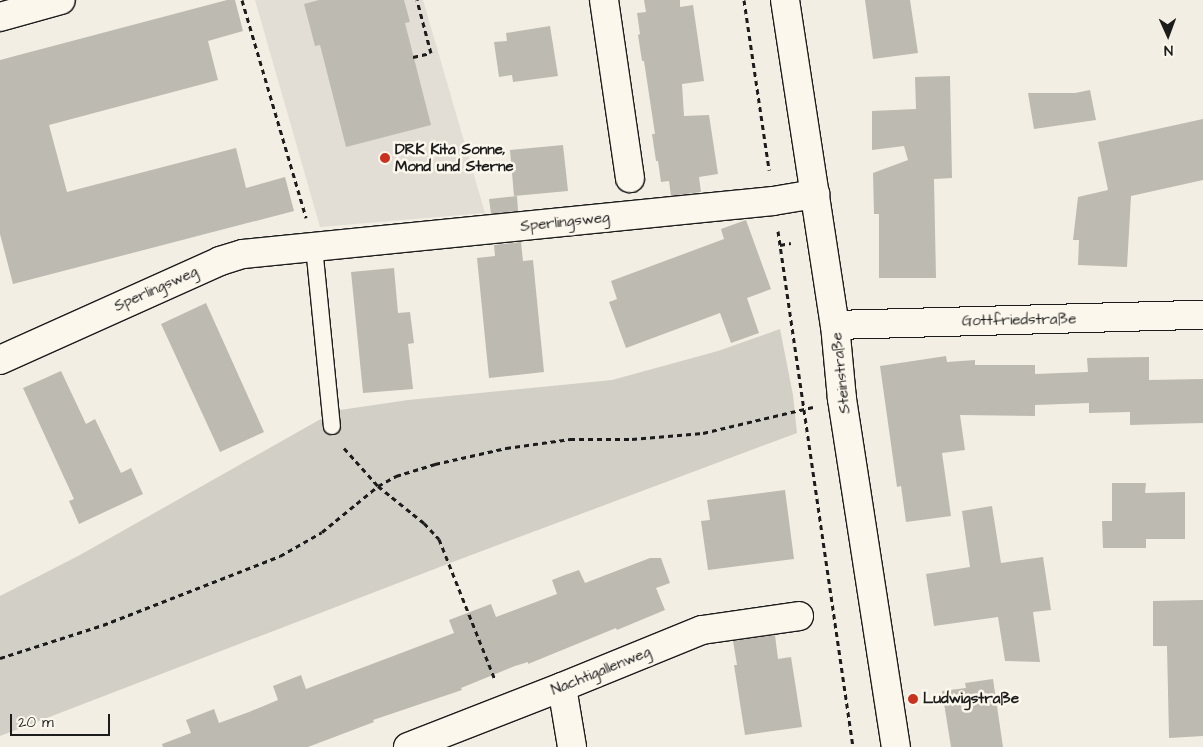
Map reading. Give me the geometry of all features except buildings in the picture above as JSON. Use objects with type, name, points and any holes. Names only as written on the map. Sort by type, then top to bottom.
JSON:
[{"type":"street","points":[[0,17],[61,0]]},
{"type":"street","points":[[604,0],[630,178]]},
{"type":"street","name":"Steinstraße","points":[[785,0],[835,325],[842,399],[896,747]]},
{"type":"street","name":"Sperlingsweg","points":[[2,352],[220,260],[243,254],[773,201],[815,194]]},
{"type":"street","name":"Gottfriedstraße","points":[[835,325],[1203,315]]},
{"type":"street","name":"Nachtigallenweg","points":[[408,747],[507,710],[702,630],[799,616]]},
{"type":"street","points":[[562,688],[572,747]]},
{"type":"lane","points":[[314,247],[332,426]]},
{"type":"path","points":[[242,0],[314,247]]},
{"type":"path","points":[[413,57],[431,53],[417,0]]},
{"type":"path","points":[[744,0],[853,747]]},
{"type":"path","points":[[0,658],[25,652],[103,625],[280,556],[322,532],[378,486],[396,476],[435,464],[506,448],[570,439],[632,439],[703,433],[842,399]]},
{"type":"path","points":[[332,426],[342,445],[356,464],[378,486],[424,523],[440,540],[507,710]]},
{"type":"shaded area","name":"DRK Kita Sonne, Mond und Sterne","points":[[255,0],[423,0],[485,213],[320,227]]},
{"type":"shaded area","points":[[780,329],[793,395],[797,433],[458,560],[0,736],[0,596],[80,555],[319,420],[340,410],[408,400],[612,380],[718,351]]},
{"type":"place","name":"DRK Kita Sonne, Mond und Sterne","points":[[385,158]]},
{"type":"place","name":"Ludwigstraße","points":[[913,699]]}]
